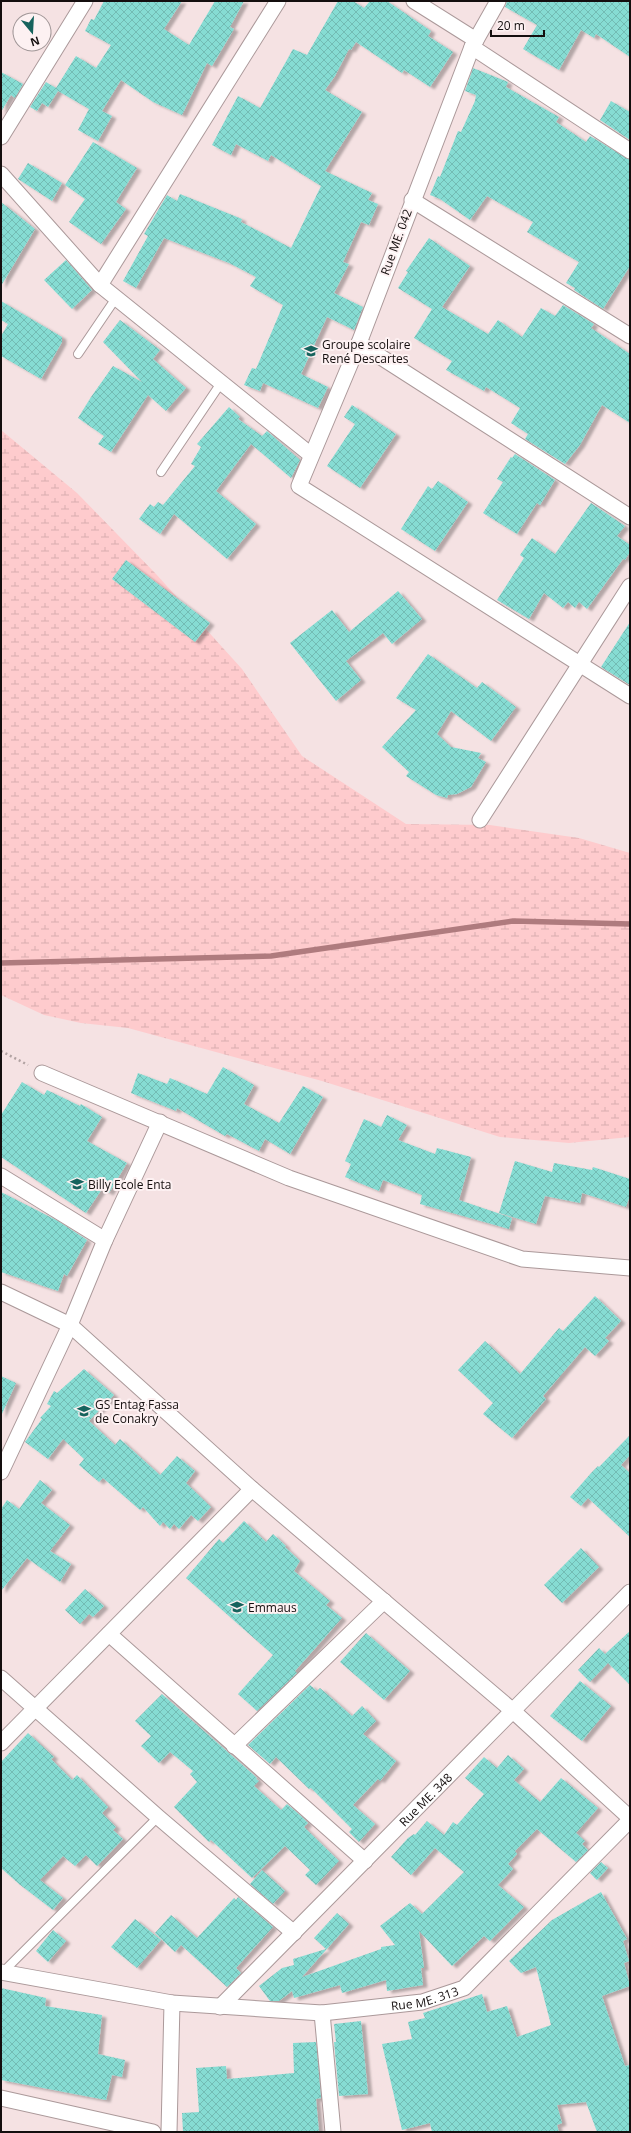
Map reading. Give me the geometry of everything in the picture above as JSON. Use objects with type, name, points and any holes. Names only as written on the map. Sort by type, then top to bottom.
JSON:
[{"type":"street","points":[[1,137],[85,1]]},
{"type":"street","points":[[100,285],[278,1]]},
{"type":"street","points":[[414,1],[630,151]]},
{"type":"street","name":"Rue ME. 042","points":[[498,1],[474,43],[412,200],[359,343],[298,486],[580,664]]},
{"type":"street","points":[[1,174],[100,285],[311,455]]},
{"type":"street","points":[[412,200],[630,336]]},
{"type":"street","points":[[359,343],[630,517]]},
{"type":"street","points":[[480,820],[630,586]]},
{"type":"street","points":[[580,664],[630,696]]},
{"type":"street","points":[[42,1073],[289,1178],[522,1259],[630,1268]]},
{"type":"street","points":[[1,1472],[70,1325],[105,1240],[160,1122]]},
{"type":"street","points":[[1,1176],[105,1240]]},
{"type":"street","points":[[1,1292],[70,1325],[252,1489],[513,1711],[630,1819]]},
{"type":"street","points":[[1,1743],[252,1489]]},
{"type":"street","name":"Rue ME. 348","points":[[220,2007],[630,1592]]},
{"type":"street","points":[[234,1746],[384,1601]]},
{"type":"street","points":[[109,1634],[365,1861]]},
{"type":"street","points":[[1,1678],[158,1817],[294,1933]]},
{"type":"street","name":"Rue ME. 313","points":[[2,1972],[172,2003],[220,2007],[322,2013],[422,2002],[464,1988],[630,1819]]},
{"type":"street","points":[[168,2132],[172,2003]]},
{"type":"street","points":[[322,2013],[333,2132]]},
{"type":"street","points":[[1,2098],[153,2132]]},
{"type":"lane","points":[[78,354],[116,298]]},
{"type":"lane","points":[[161,472],[221,383]]},
{"type":"lane","points":[[2,1972],[158,1817]]},
{"type":"path","points":[[1,1051],[42,1073]]},
{"type":"green space","points":[[1,430],[77,493],[156,574],[242,669],[302,756],[406,824],[490,825],[579,838],[630,853],[630,1137],[569,1143],[500,1137],[322,1081],[128,1028],[81,1023],[44,1015],[1,995]]},
{"type":"building","points":[[104,1],[182,1],[164,29],[189,45],[215,1],[244,1],[230,27],[234,29],[212,66],[207,63],[182,115],[153,102],[121,80],[102,111],[112,116],[98,141],[78,130],[89,109],[58,91],[48,107],[42,103],[37,111],[30,107],[46,82],[56,88],[76,56],[96,68],[111,45],[85,31],[91,19],[94,20]]},
{"type":"building","points":[[338,1],[353,1],[364,8],[370,1],[387,1],[431,31],[428,36],[453,52],[430,87],[404,70],[402,73],[356,42],[351,50],[349,49],[335,76],[325,90],[362,112],[325,171],[372,193],[368,200],[378,204],[369,225],[361,222],[343,262],[349,264],[334,293],[363,307],[354,330],[327,317],[301,374],[328,387],[318,408],[263,383],[260,391],[244,385],[252,368],[256,369],[283,305],[250,286],[256,277],[229,263],[164,238],[136,288],[123,281],[148,236],[144,234],[167,195],[177,201],[180,194],[242,219],[241,222],[291,248],[321,186],[271,155],[268,161],[236,144],[231,155],[212,145],[238,96],[260,108],[293,49],[307,55]]},
{"type":"building","points":[[507,1],[630,1],[630,57],[596,34],[594,38],[581,30],[559,70],[523,49],[537,25],[505,7]]},
{"type":"building","points":[[473,68],[508,82],[506,87],[559,117],[556,122],[586,142],[590,136],[630,160],[630,266],[603,309],[566,283],[579,262],[527,232],[533,222],[487,196],[470,220],[440,199],[430,195],[438,176],[440,177],[458,131],[461,132],[475,101],[476,95],[465,91]]},
{"type":"building","points":[[1,72],[23,84],[15,98],[11,95],[1,112]]},
{"type":"building","points":[[611,101],[630,112],[630,140],[600,120]]},
{"type":"building","points":[[93,142],[137,168],[116,202],[126,209],[101,244],[69,222],[85,199],[65,185]]},
{"type":"building","points":[[28,163],[62,183],[52,201],[18,179]]},
{"type":"building","points":[[1,202],[35,229],[1,286]]},
{"type":"building","points":[[429,238],[470,266],[442,307],[488,334],[498,320],[522,337],[541,308],[555,316],[563,305],[594,324],[591,328],[630,354],[630,423],[602,405],[580,445],[565,464],[525,439],[528,434],[511,423],[520,408],[486,387],[484,391],[446,370],[452,361],[414,338],[432,309],[398,288],[408,272],[406,271]]},
{"type":"building","points":[[66,260],[92,290],[72,309],[44,280]]},
{"type":"building","points":[[1,301],[62,337],[62,342],[41,379],[1,356],[1,336],[8,324],[1,320]]},
{"type":"building","points":[[120,320],[160,350],[153,359],[186,388],[166,411],[148,395],[111,452],[98,444],[104,436],[78,418],[113,366],[142,382],[103,342]]},
{"type":"building","points":[[352,405],[396,434],[360,488],[327,466],[355,424],[344,417]]},
{"type":"building","points":[[229,407],[240,417],[238,419],[262,436],[267,431],[300,460],[291,478],[251,444],[216,491],[256,524],[227,559],[174,514],[160,534],[139,519],[150,504],[154,507],[158,502],[163,505],[195,466],[191,464],[201,447],[197,444]]},
{"type":"building","points":[[515,454],[555,480],[540,505],[537,503],[517,534],[483,513],[503,482],[497,479],[511,457],[512,458]]},
{"type":"building","points":[[438,481],[468,502],[435,551],[401,529],[428,486],[432,489]]},
{"type":"building","points":[[591,503],[625,526],[617,536],[630,545],[630,552],[625,560],[623,559],[587,609],[579,602],[575,608],[568,602],[563,608],[544,593],[529,619],[497,600],[524,558],[520,555],[532,538],[555,554]]},
{"type":"building","points":[[126,560],[210,623],[195,642],[112,579]]},
{"type":"building","points":[[398,591],[422,619],[392,644],[383,633],[346,661],[361,680],[336,701],[290,643],[332,610],[349,632]]},
{"type":"building","points":[[630,622],[630,685],[601,667]]},
{"type":"building","points":[[428,654],[477,688],[482,682],[516,707],[491,741],[451,711],[437,734],[451,747],[481,753],[478,758],[486,762],[471,787],[457,794],[448,795],[447,798],[436,795],[406,776],[409,772],[382,747],[416,710],[396,698]]},
{"type":"building","points":[[223,1067],[254,1085],[244,1104],[279,1123],[303,1086],[323,1097],[290,1154],[265,1139],[259,1151],[227,1134],[225,1136],[177,1108],[176,1111],[131,1093],[138,1073],[167,1084],[170,1078],[207,1094]]},
{"type":"building","points":[[22,1082],[44,1095],[47,1090],[80,1106],[81,1104],[102,1117],[87,1141],[127,1163],[109,1193],[102,1189],[86,1213],[1,1157],[1,1115]]},
{"type":"building","points":[[387,1115],[407,1125],[398,1140],[435,1154],[437,1148],[471,1157],[459,1200],[512,1218],[509,1229],[420,1204],[422,1195],[383,1180],[379,1191],[345,1177],[351,1164],[345,1161],[364,1119],[381,1127]]},
{"type":"building","points":[[515,1161],[552,1172],[554,1163],[592,1170],[593,1167],[630,1179],[630,1195],[626,1207],[582,1193],[580,1203],[545,1196],[536,1224],[499,1213]]},
{"type":"building","points":[[1,1192],[58,1221],[87,1240],[67,1276],[64,1274],[58,1291],[1,1272]]},
{"type":"building","points":[[595,1296],[621,1321],[605,1338],[609,1341],[595,1356],[585,1347],[543,1396],[546,1399],[512,1438],[483,1414],[493,1403],[458,1370],[485,1341],[520,1374],[559,1328],[563,1331]]},
{"type":"building","points":[[84,1369],[114,1395],[89,1421],[115,1445],[120,1439],[160,1475],[177,1456],[195,1471],[186,1483],[211,1507],[198,1521],[191,1515],[179,1529],[174,1524],[170,1529],[163,1522],[160,1526],[143,1507],[140,1510],[103,1478],[99,1482],[79,1465],[84,1459],[63,1439],[48,1459],[25,1442],[42,1419],[40,1418],[51,1406],[47,1404],[54,1391],[57,1393]]},
{"type":"building","points":[[1,1376],[16,1383],[1,1416]]},
{"type":"building","points":[[630,1435],[630,1455],[621,1465],[630,1473],[630,1537],[588,1498],[581,1506],[570,1497],[592,1472],[598,1466],[599,1467]]},
{"type":"building","points":[[40,1480],[52,1490],[41,1503],[70,1525],[50,1551],[71,1564],[60,1582],[27,1558],[1,1591],[1,1509],[7,1500],[19,1509]]},
{"type":"building","points":[[244,1521],[266,1542],[273,1534],[286,1546],[285,1547],[300,1561],[294,1571],[330,1601],[326,1605],[342,1618],[295,1671],[297,1673],[257,1711],[238,1694],[273,1655],[186,1578],[219,1539],[223,1543]]},
{"type":"building","points":[[581,1548],[599,1567],[562,1603],[544,1585]]},
{"type":"building","points":[[85,1589],[104,1606],[93,1617],[89,1614],[80,1624],[65,1610]]},
{"type":"building","points":[[630,1631],[630,1685],[608,1663],[590,1682],[578,1670],[599,1648],[605,1654]]},
{"type":"building","points":[[366,1633],[410,1671],[384,1700],[340,1662]]},
{"type":"building","points":[[580,1681],[611,1706],[582,1741],[550,1716]]},
{"type":"building","points":[[310,1685],[317,1691],[320,1688],[352,1716],[362,1706],[376,1721],[363,1734],[396,1761],[380,1781],[378,1779],[353,1805],[375,1824],[359,1842],[349,1832],[352,1829],[311,1788],[309,1789],[276,1757],[270,1764],[248,1745]]},
{"type":"building","points":[[162,1694],[257,1778],[256,1779],[259,1781],[254,1786],[281,1810],[287,1804],[301,1816],[308,1823],[304,1827],[339,1861],[316,1885],[305,1875],[310,1870],[285,1846],[252,1878],[211,1840],[209,1842],[174,1807],[197,1782],[190,1774],[193,1771],[170,1752],[159,1763],[141,1746],[151,1736],[135,1721]]},
{"type":"building","points":[[28,1733],[54,1757],[51,1759],[72,1780],[77,1775],[108,1807],[102,1813],[116,1827],[113,1830],[123,1839],[97,1866],[86,1855],[75,1866],[63,1856],[40,1880],[63,1898],[53,1910],[1,1868],[1,1762]]},
{"type":"building","points":[[508,1755],[524,1769],[514,1780],[540,1802],[561,1778],[598,1808],[576,1833],[585,1841],[582,1844],[588,1850],[576,1862],[537,1829],[515,1851],[517,1854],[508,1864],[513,1869],[498,1885],[524,1907],[490,1941],[484,1936],[452,1966],[419,1931],[424,1968],[421,1968],[423,1985],[387,1991],[386,1980],[342,1993],[340,1985],[294,1998],[292,1991],[279,2001],[270,2001],[259,1986],[282,1968],[294,1965],[293,1959],[326,1949],[314,1938],[337,1913],[349,1924],[302,1977],[381,1949],[381,1947],[395,1945],[380,1926],[410,1903],[422,1914],[464,1872],[435,1848],[411,1875],[391,1857],[408,1838],[414,1834],[415,1835],[427,1821],[444,1835],[453,1822],[457,1825],[484,1794],[465,1778],[484,1757],[497,1768]]},
{"type":"building","points":[[601,1862],[608,1868],[597,1880],[590,1873]]},
{"type":"building","points":[[262,1870],[285,1891],[273,1904],[250,1884]]},
{"type":"building","points":[[601,1892],[627,1939],[623,1941],[629,1961],[624,1963],[630,1986],[602,1996],[625,2066],[630,2065],[630,2132],[597,2132],[586,2102],[557,2105],[562,2123],[557,2125],[559,2132],[432,2132],[430,2123],[402,2130],[382,2044],[412,2039],[408,2022],[425,2018],[423,2013],[482,1994],[487,2012],[507,2006],[517,2037],[551,2025],[536,1967],[521,1973],[509,1961],[552,1920]]},
{"type":"building","points":[[238,1897],[273,1927],[236,1968],[241,1973],[227,1987],[181,1945],[175,1952],[155,1933],[171,1915],[197,1938],[234,1898],[236,1900]]},
{"type":"building","points":[[135,1919],[161,1940],[137,1968],[111,1947]]},
{"type":"building","points":[[53,1930],[66,1941],[48,1962],[36,1951]]},
{"type":"building","points":[[1,1988],[46,1998],[45,2006],[102,2015],[98,2054],[125,2060],[122,2077],[112,2075],[106,2100],[1,2080]]},
{"type":"building","points":[[361,2021],[368,2094],[339,2096],[334,2042],[336,2042],[334,2024]]},
{"type":"building","points":[[316,2042],[321,2098],[316,2099],[319,2132],[183,2132],[182,2113],[199,2112],[196,2068],[226,2066],[227,2079],[294,2073],[293,2043]]},
{"type":"waterway","points":[[1,963],[271,956],[513,921],[630,924]]},
{"type":"place","name":"Groupe scolaire René Descartes","points":[[311,351]]},
{"type":"place","name":"Billy Ecole Enta","points":[[77,1184]]},
{"type":"place","name":"GS Entag Fassa de Conakry","points":[[84,1411]]},
{"type":"place","name":"Emmaus","points":[[237,1607]]}]
